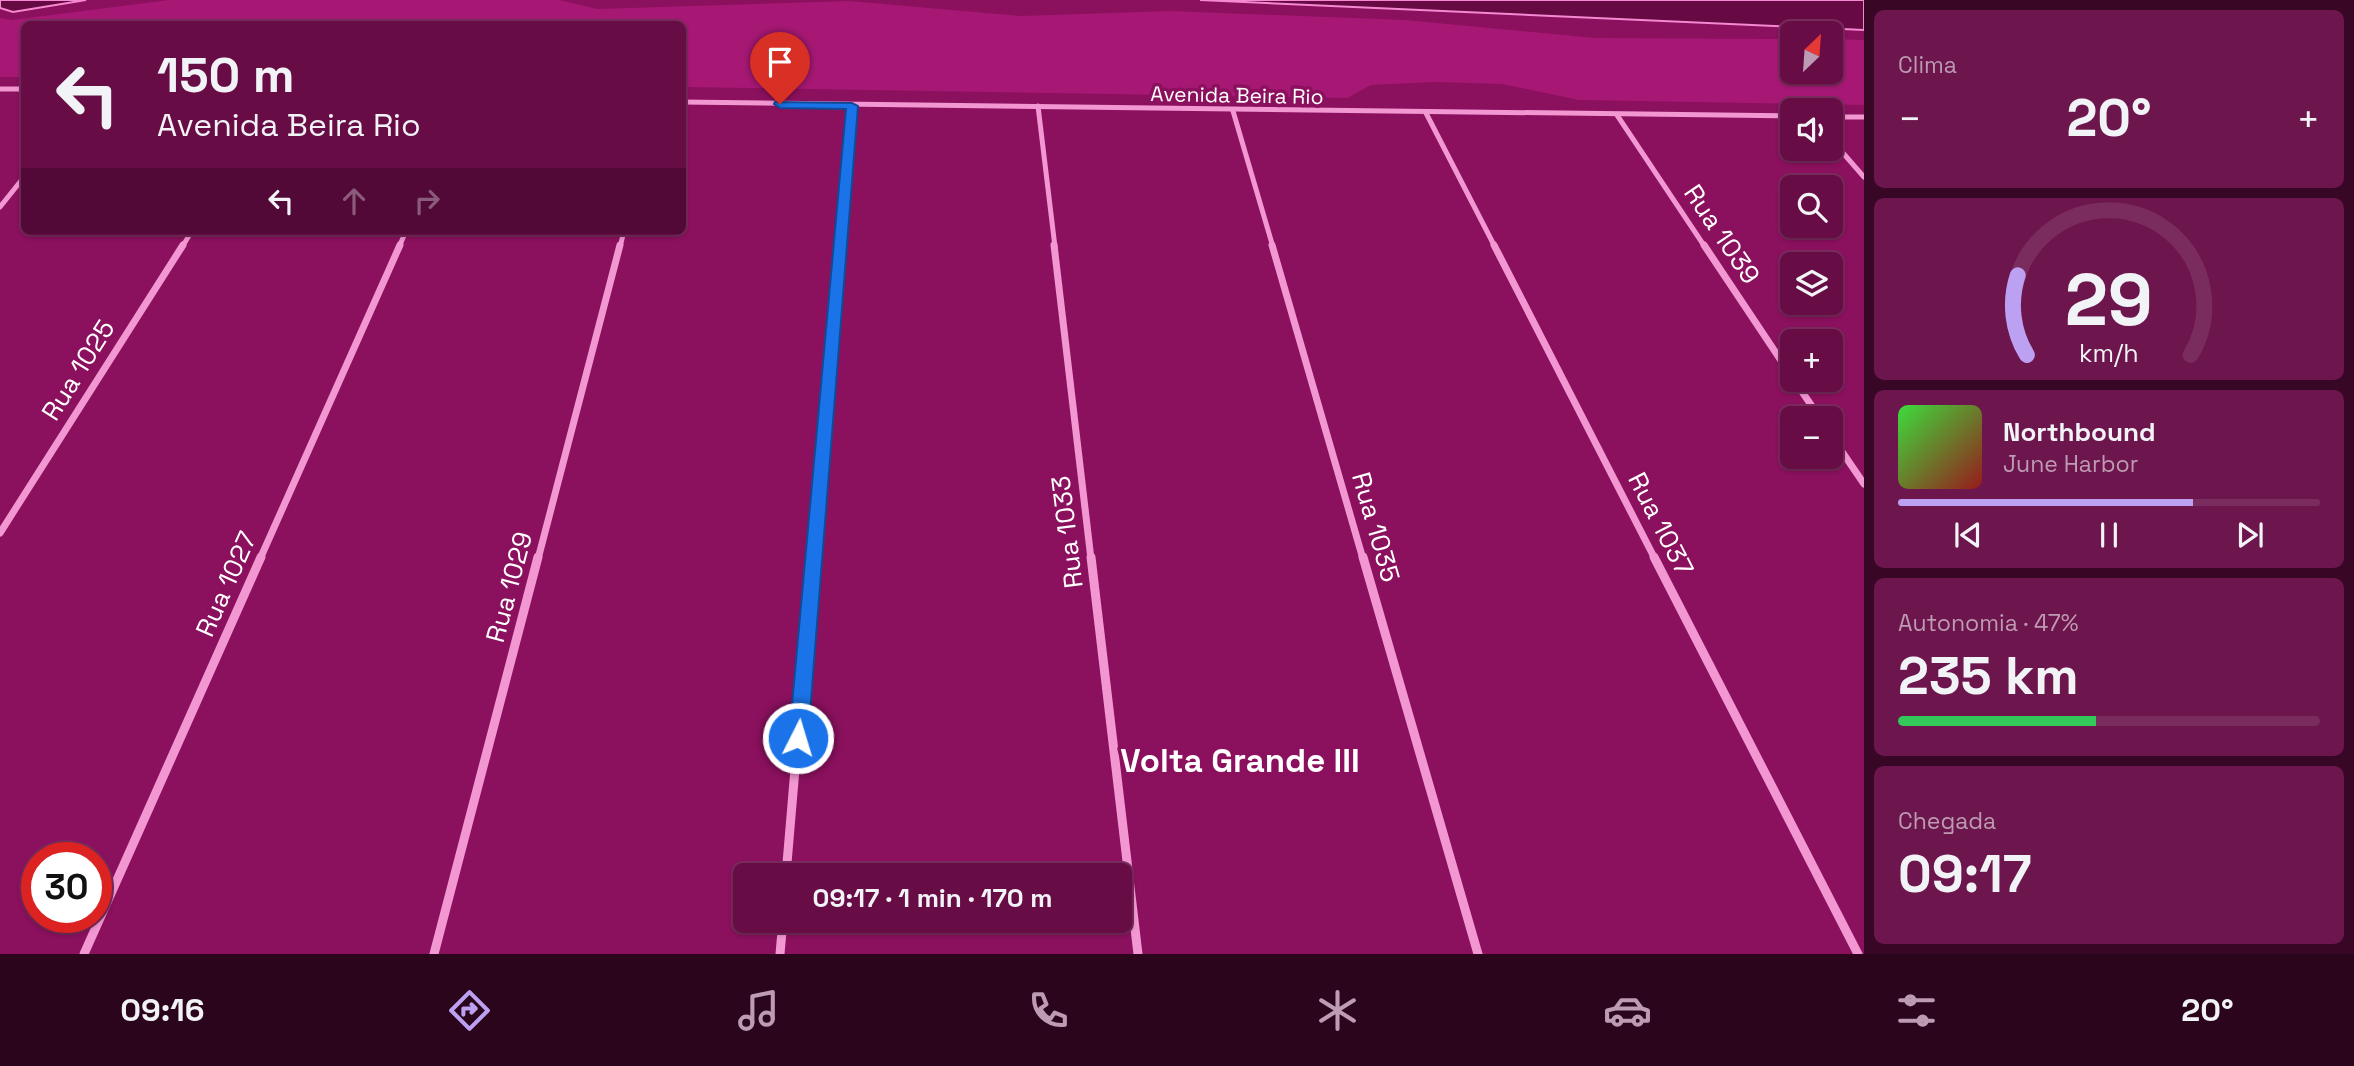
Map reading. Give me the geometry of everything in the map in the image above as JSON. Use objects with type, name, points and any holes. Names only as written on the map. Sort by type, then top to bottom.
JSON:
[{"type":"street","points":[[0,89],[21,89]]},
{"type":"street","name":"Avenida Beira Rio","points":[[686,102],[1780,116]]},
{"type":"street","points":[[787,863],[852,106]]},
{"type":"street","name":"Rua 1033","points":[[1038,106],[1138,954]]},
{"type":"street","name":"Rua 1035","points":[[1233,111],[1478,954]]},
{"type":"street","name":"Rua 1037","points":[[1426,113],[1858,954]]},
{"type":"street","name":"Rua 1039","points":[[1616,115],[1780,359]]},
{"type":"street","points":[[1843,117],[1864,117]]},
{"type":"street","points":[[1843,153],[1864,177]]},
{"type":"street","points":[[0,207],[21,181]]},
{"type":"street","name":"Rua 1025","points":[[0,533],[189,235]]},
{"type":"street","name":"Rua 1027","points":[[84,954],[404,235]]},
{"type":"street","name":"Rua 1029","points":[[434,954],[623,235]]},
{"type":"street","points":[[1843,453],[1864,484]]},
{"type":"street","points":[[780,954],[782,933]]},
{"type":"shaded area","points":[[0,0],[86,0],[13,12],[0,8]]},
{"type":"shaded area","points":[[169,0],[559,0],[597,9],[849,1],[1020,16],[1170,11],[1405,20],[1596,38],[1780,39],[1780,84],[1843,84],[1843,39],[1864,40],[1864,105],[1843,105],[1843,98],[1780,98],[1780,104],[1579,100],[1502,84],[1435,82],[1371,85],[1347,98],[686,87],[686,21],[21,21],[21,77],[0,77],[0,18],[12,20]]},
{"type":"shaded area","points":[[1200,0],[1864,0],[1864,30],[1843,29],[1843,21],[1780,21],[1780,26]]},
{"type":"district","name":"Volta Grande III","points":[[1240,761]]},
{"type":"route","points":[[780,104],[852,106],[798,738]]}]
